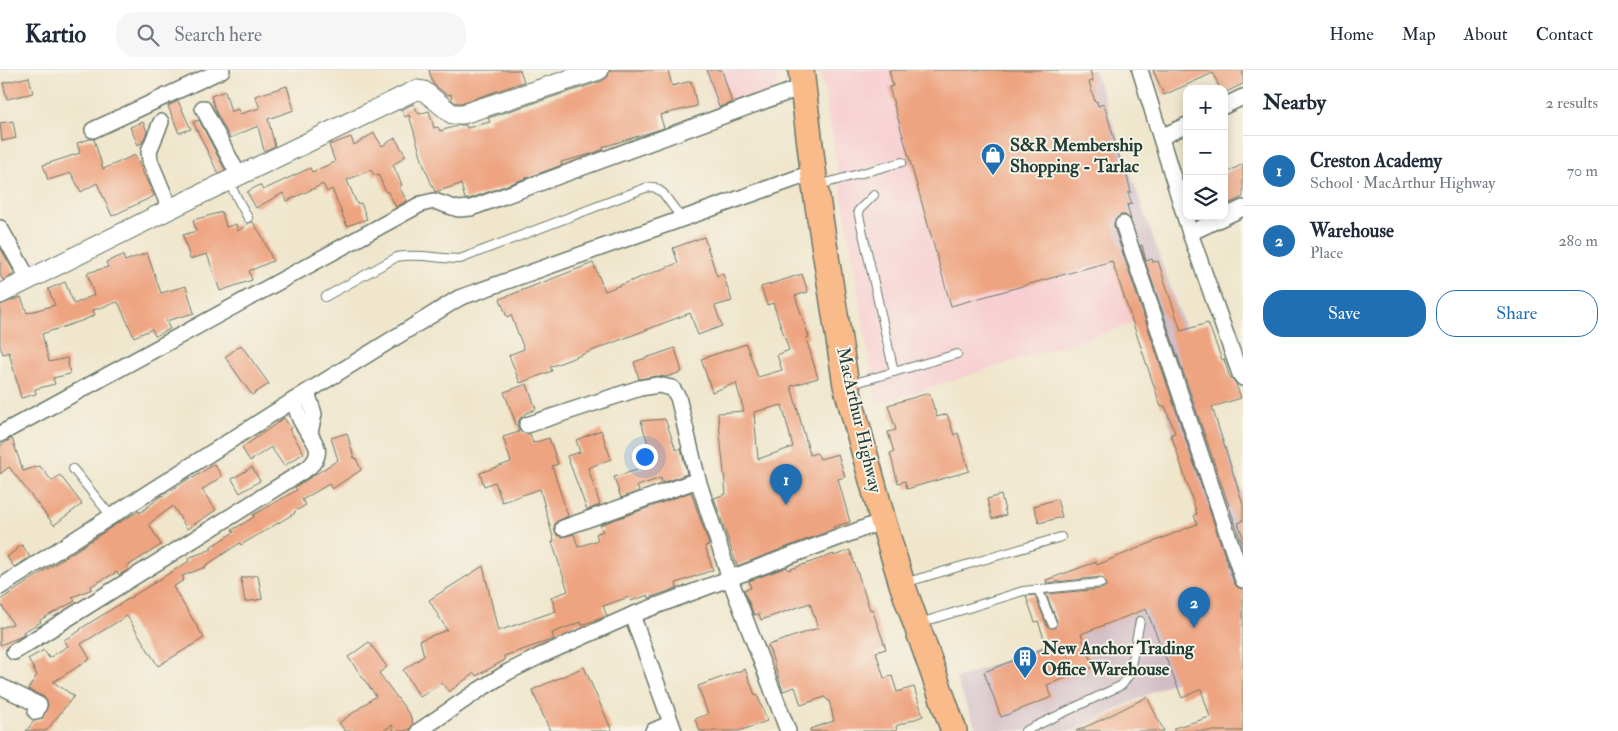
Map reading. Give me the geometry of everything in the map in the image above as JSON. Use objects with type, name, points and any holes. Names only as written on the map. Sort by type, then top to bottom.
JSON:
[{"type":"highway","name":"MacArthur Highway","points":[[802,78],[814,179],[846,385],[902,584],[954,731]]},
{"type":"street","points":[[94,130],[222,70]]},
{"type":"street","points":[[0,294],[233,178],[416,90],[424,91],[452,114],[463,114],[599,70]]},
{"type":"street","points":[[1140,70],[1190,233],[1243,378]]},
{"type":"street","points":[[0,434],[421,204],[434,201],[458,209],[471,208],[802,78]]},
{"type":"street","points":[[1228,104],[1243,97]]},
{"type":"street","points":[[203,108],[233,178]]},
{"type":"street","points":[[161,122],[149,150],[150,162],[170,209]]},
{"type":"street","points":[[1161,138],[1183,127]]},
{"type":"street","points":[[0,586],[301,396],[469,293],[682,219],[814,179]]},
{"type":"street","points":[[1190,233],[1243,208]]},
{"type":"street","points":[[1123,224],[1243,580]]},
{"type":"street","points":[[0,228],[29,280]]},
{"type":"street","points":[[527,425],[640,388],[658,384],[672,388],[678,397],[698,480],[730,579],[788,731]]},
{"type":"street","points":[[14,652],[316,462],[318,452],[310,433],[314,414],[301,396]]},
{"type":"street","points":[[563,528],[698,480]]},
{"type":"street","points":[[419,731],[508,672],[632,615],[883,521]]},
{"type":"street","points":[[632,615],[672,727],[653,731]]},
{"type":"street","points":[[0,686],[39,705],[36,712]]},
{"type":"lane","points":[[814,179],[902,162]]},
{"type":"lane","points":[[233,178],[248,218]]},
{"type":"lane","points":[[325,297],[396,257],[409,254],[460,259],[645,188],[654,188],[662,193],[682,219]]},
{"type":"lane","points":[[874,195],[858,211],[894,372]]},
{"type":"lane","points":[[846,385],[957,354]]},
{"type":"lane","points":[[73,469],[111,516]]},
{"type":"lane","points":[[902,584],[1061,537]]},
{"type":"lane","points":[[916,625],[1024,591],[1101,582]]},
{"type":"lane","points":[[1038,589],[1052,624]]},
{"type":"lane","points":[[1025,731],[1122,685],[1130,675],[1140,621]]},
{"type":"shaded area","points":[[704,70],[776,70],[778,93],[717,114]]},
{"type":"shaded area","points":[[821,70],[1049,70],[1135,323],[877,404]]},
{"type":"shaded area","points":[[1049,70],[1094,70],[1243,494],[1243,648],[1073,731],[977,731],[956,679],[1222,578]]},
{"type":"building","points":[[429,70],[520,70],[524,82],[456,103],[452,100],[451,94],[447,95],[433,84]]},
{"type":"building","points":[[610,70],[668,70],[672,86],[691,81],[697,106],[660,115],[664,128],[603,147],[604,149],[591,154],[561,162],[562,165],[469,199],[465,199],[461,184],[435,192],[424,166],[409,115],[405,117],[401,110],[413,104],[419,114],[429,111],[434,128],[438,127],[440,131],[460,125],[466,125],[467,128],[490,122],[488,118],[602,81],[608,77]]},
{"type":"building","points":[[707,70],[722,70],[732,103],[719,107]]},
{"type":"building","points":[[889,70],[1090,70],[1093,81],[1089,82],[1095,102],[1097,101],[1098,106],[1104,104],[1131,192],[1128,193],[1132,204],[1127,205],[1131,220],[1125,215],[1120,215],[1114,222],[1114,227],[1234,583],[1237,587],[1243,589],[1243,731],[1174,731],[1174,728],[1210,717],[1201,689],[1182,698],[1146,609],[1081,634],[1094,667],[1047,685],[1052,697],[1001,717],[984,672],[1047,647],[1038,621],[1035,622],[1026,596],[1035,595],[1047,626],[1055,628],[1057,621],[1046,594],[1102,589],[1106,586],[1106,582],[1101,577],[1047,583],[1046,580],[1096,562],[1097,565],[1197,524],[1194,515],[1197,514],[1171,434],[1175,433],[1165,406],[1161,407],[1112,261],[951,306],[889,87],[893,86]]},
{"type":"building","points":[[1153,70],[1243,70],[1243,84],[1228,91],[1228,85],[1218,85],[1213,73],[1164,95]]},
{"type":"building","points":[[29,77],[33,93],[7,99],[3,83]]},
{"type":"building","points":[[287,86],[294,110],[268,119],[275,146],[264,151],[258,126],[230,138],[216,112],[211,96],[225,91],[231,112],[238,109],[240,114],[260,108],[255,96]]},
{"type":"building","points":[[178,101],[191,129],[179,133],[168,106]]},
{"type":"building","points":[[199,120],[225,170],[218,173],[193,122]]},
{"type":"building","points":[[13,121],[16,138],[2,141],[0,123]]},
{"type":"building","points":[[143,122],[147,131],[142,143],[138,145],[130,127]]},
{"type":"building","points":[[374,133],[382,146],[395,138],[406,156],[393,165],[402,185],[399,187],[407,201],[396,207],[388,192],[386,192],[378,174],[375,176],[371,170],[347,180],[357,204],[361,203],[367,219],[347,226],[332,189],[327,192],[323,184],[287,201],[283,193],[256,208],[247,192],[260,185],[263,190],[310,168],[312,172],[335,162],[329,145],[351,137],[354,145]]},
{"type":"building","points":[[94,139],[103,169],[135,155],[154,196],[112,216],[97,183],[81,192],[71,173],[48,180],[43,165],[80,153],[77,143]]},
{"type":"building","points":[[1243,164],[1243,197],[1228,204],[1228,175],[1228,172]]},
{"type":"building","points":[[222,212],[226,227],[236,224],[238,231],[252,221],[261,234],[273,261],[249,271],[252,280],[220,291],[207,254],[190,259],[183,235],[196,231],[193,220]]},
{"type":"building","points":[[704,237],[717,276],[723,274],[732,301],[715,306],[722,326],[698,335],[690,313],[550,367],[552,371],[520,383],[509,355],[524,349],[511,315],[507,317],[500,299],[593,263],[605,291],[678,263],[673,248]]},
{"type":"building","points":[[1142,245],[1146,261],[1152,259],[1153,262],[1158,261],[1181,331],[1208,323],[1222,360],[1224,359],[1229,375],[1236,384],[1241,398],[1212,407],[1243,504],[1243,521],[1238,523],[1243,537],[1243,547],[1140,246]]},
{"type":"building","points":[[0,247],[15,274],[3,280],[0,275]]},
{"type":"building","points":[[147,253],[161,293],[186,286],[194,313],[166,321],[170,329],[155,336],[152,329],[134,337],[118,302],[93,310],[95,315],[84,320],[42,334],[49,362],[67,358],[70,374],[53,378],[55,384],[35,389],[36,394],[21,398],[9,352],[3,354],[0,346],[0,305],[21,297],[27,313],[55,305],[48,289],[65,282],[74,304],[94,295],[87,273],[108,267],[106,262],[123,255],[125,261]]},
{"type":"building","points":[[802,274],[808,292],[795,296],[809,337],[806,338],[818,378],[791,386],[810,455],[817,453],[820,459],[838,454],[845,477],[838,479],[850,522],[833,527],[834,529],[737,566],[714,498],[726,494],[718,413],[744,411],[736,383],[712,392],[701,359],[746,344],[758,377],[782,370],[777,355],[789,350],[773,303],[767,305],[761,287]],"holes":[[[782,405],[793,447],[758,459],[754,412]]]},
{"type":"building","points":[[241,345],[269,384],[252,395],[225,357]]},
{"type":"building","points":[[675,348],[682,372],[666,377],[657,376],[639,379],[634,362]]},
{"type":"building","points":[[527,384],[536,409],[524,414],[525,416],[520,418],[518,427],[521,432],[530,434],[533,443],[549,438],[552,446],[558,464],[552,466],[568,516],[556,522],[554,527],[557,535],[562,537],[574,534],[578,547],[598,540],[596,534],[603,531],[600,525],[691,492],[709,545],[705,546],[713,570],[676,583],[677,588],[649,598],[648,595],[631,601],[629,597],[603,606],[607,616],[582,625],[581,622],[552,633],[554,639],[504,656],[505,660],[476,676],[474,673],[449,692],[442,683],[420,697],[403,670],[424,656],[420,640],[447,630],[429,600],[483,566],[498,631],[556,611],[551,597],[568,591],[552,542],[554,541],[540,489],[502,502],[495,482],[484,486],[480,473],[511,462],[503,437],[519,432],[504,392]]},
{"type":"building","points":[[929,393],[937,417],[947,414],[954,435],[958,433],[969,471],[907,489],[905,481],[898,483],[890,453],[894,452],[888,432],[896,430],[888,405]]},
{"type":"building","points":[[284,418],[304,453],[284,466],[271,447],[250,461],[242,448]]},
{"type":"building","points":[[665,419],[676,450],[681,448],[687,474],[662,483],[661,478],[637,486],[639,491],[621,498],[614,477],[647,467],[642,446],[648,444],[641,421]]},
{"type":"building","points":[[601,430],[611,459],[588,468],[600,505],[587,510],[567,456],[580,452],[576,440]]},
{"type":"building","points":[[347,433],[354,458],[356,458],[361,470],[332,489],[329,484],[302,500],[306,505],[295,513],[241,545],[240,543],[206,567],[182,576],[184,580],[173,587],[204,638],[158,666],[127,616],[81,644],[90,659],[53,682],[74,696],[46,731],[26,731],[34,721],[42,719],[48,705],[44,697],[28,689],[37,675],[28,659],[44,650],[49,658],[68,646],[64,640],[80,629],[189,561],[188,558],[212,549],[210,547],[234,532],[232,530],[254,517],[253,515],[297,490],[295,487],[338,460],[331,438]]},
{"type":"building","points":[[12,438],[23,471],[40,466],[52,481],[60,475],[82,504],[54,525],[9,467],[0,474],[0,446]]},
{"type":"building","points":[[214,464],[222,476],[202,490],[216,510],[187,529],[173,506],[149,524],[161,545],[126,567],[128,570],[119,575],[117,572],[91,586],[92,589],[72,597],[75,601],[40,620],[41,622],[23,632],[24,635],[0,645],[0,628],[13,624],[0,600],[118,523],[139,511],[140,513],[162,495]]},
{"type":"building","points":[[252,467],[260,481],[240,493],[232,479]]},
{"type":"building","points":[[1001,495],[1006,515],[992,519],[987,499]]},
{"type":"building","points":[[1057,499],[1062,517],[1039,523],[1034,506]]},
{"type":"building","points":[[22,545],[30,557],[14,567],[7,557]]},
{"type":"building","points":[[850,550],[870,610],[872,609],[886,649],[876,652],[884,678],[892,676],[897,692],[914,687],[923,716],[896,726],[897,731],[810,731],[810,729],[834,721],[829,700],[825,697],[801,705],[795,687],[783,691],[768,645],[818,628],[810,603],[761,620],[759,614],[754,615],[744,590],[751,588],[749,581],[787,567],[788,570]]},
{"type":"building","points":[[258,575],[262,599],[245,602],[241,578]]},
{"type":"building","points":[[369,642],[387,667],[379,673],[410,715],[413,724],[410,729],[394,731],[392,725],[383,731],[345,731],[339,723],[376,696],[348,657]]},
{"type":"building","points":[[584,667],[612,731],[550,731],[532,690]]},
{"type":"building","points":[[745,669],[767,721],[739,731],[700,731],[695,719],[708,714],[698,686]]},
{"type":"building","points":[[1147,697],[1164,731],[1076,731],[1101,720]]},
{"type":"place","name":"S&R Membership Shopping - Tarlac","points":[[993,176]]},
{"type":"place","name":"Creston Academy","points":[[786,505]]},
{"type":"place","name":"Warehouse","points":[[1194,628]]},
{"type":"place","name":"New Anchor Trading Office Warehouse","points":[[1025,679]]}]
